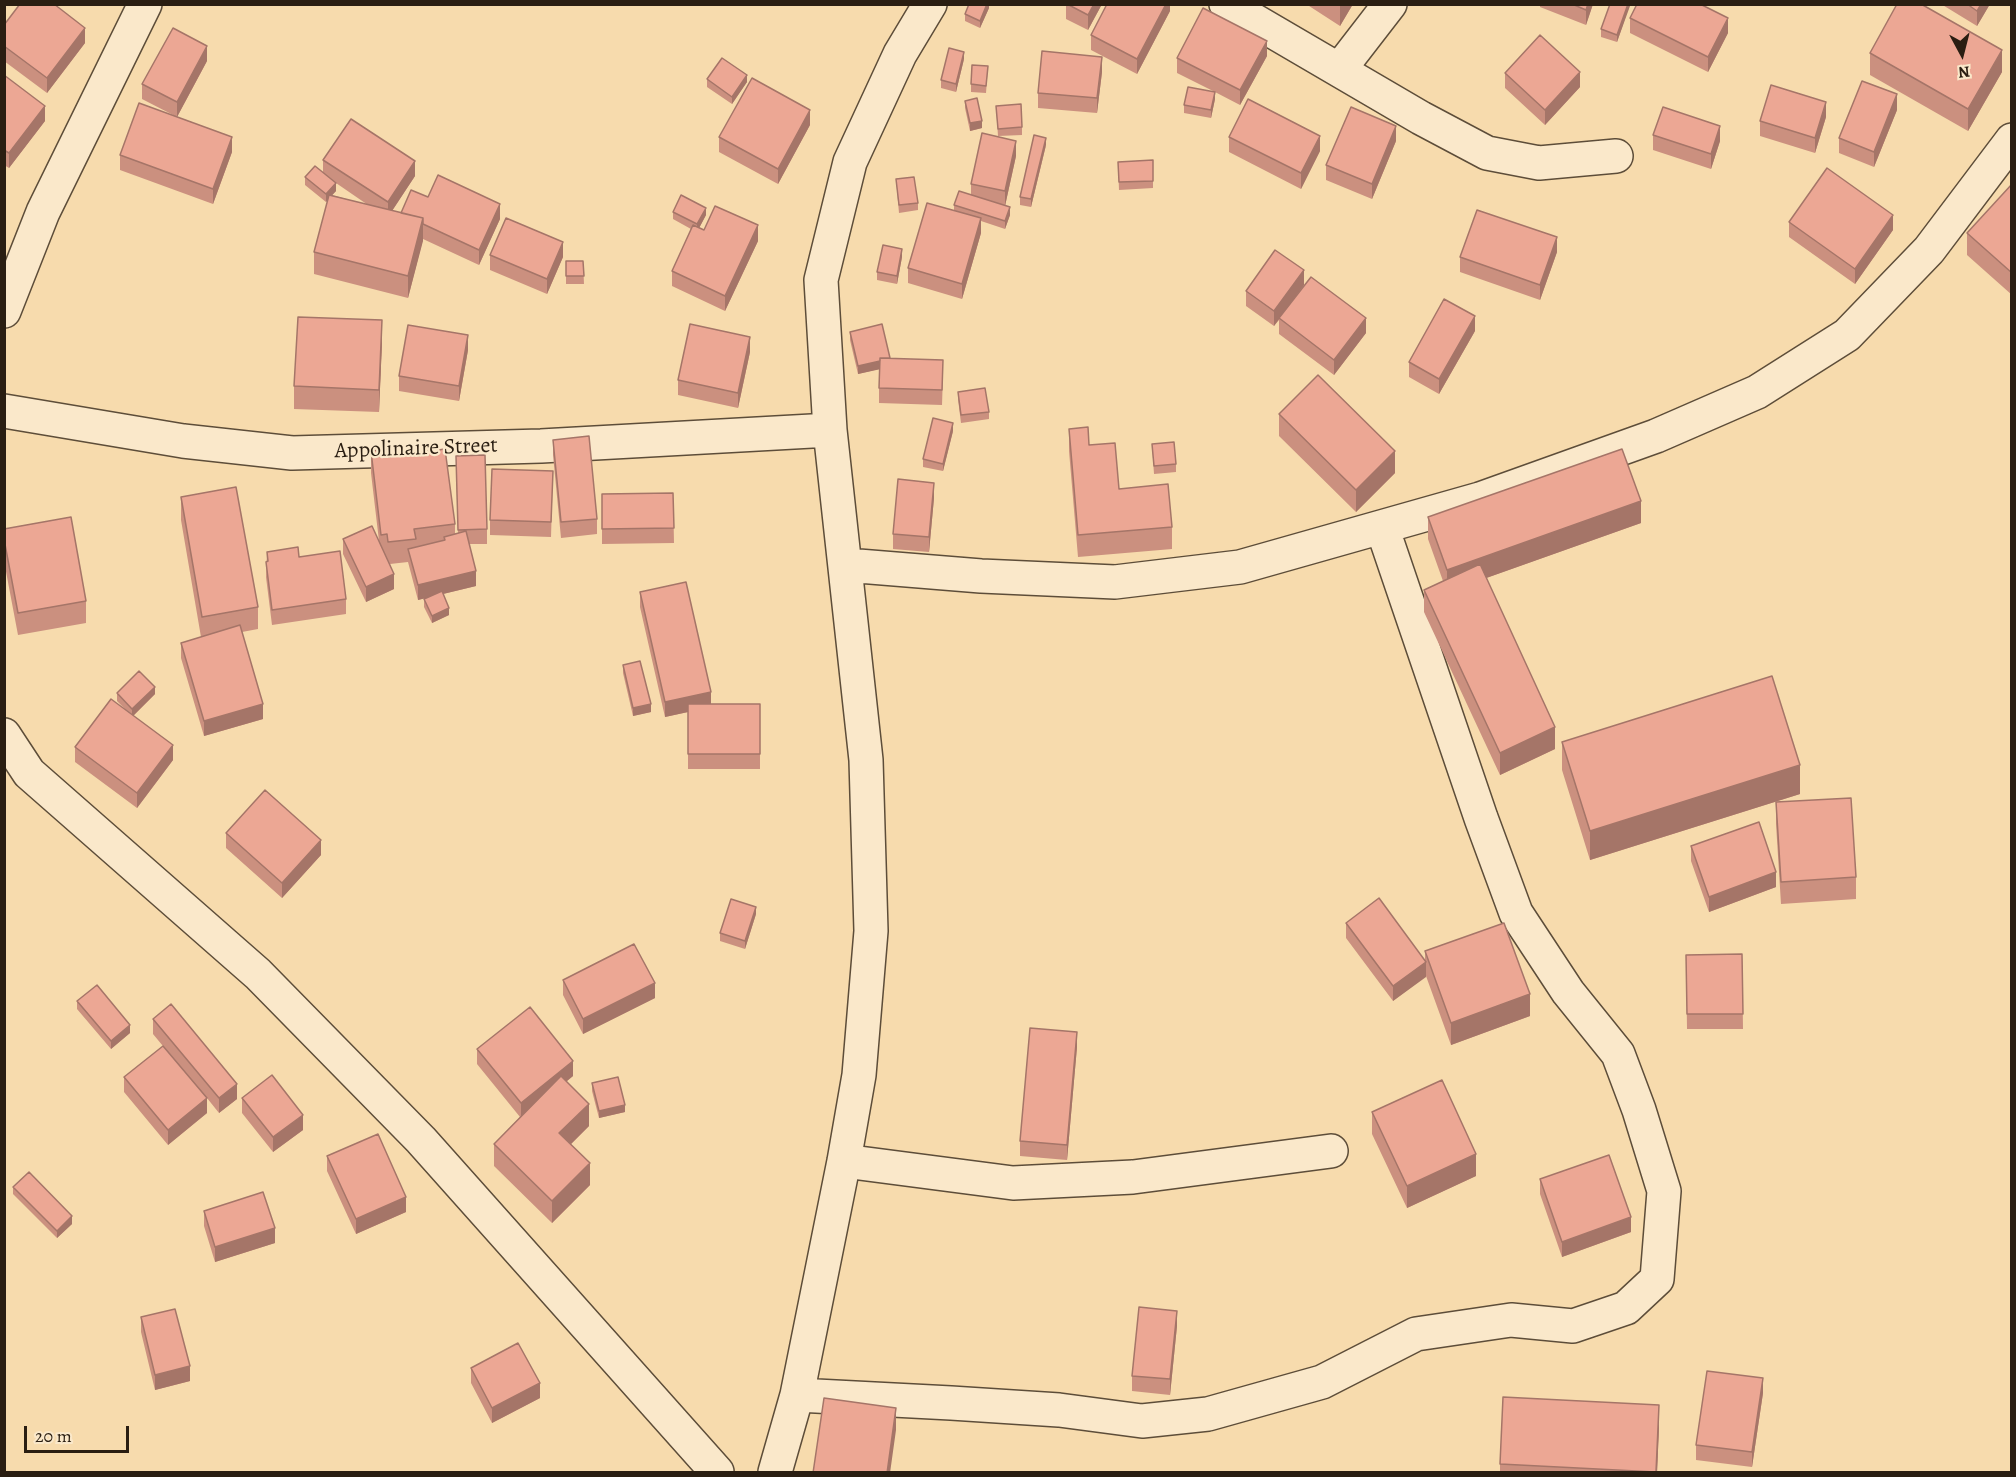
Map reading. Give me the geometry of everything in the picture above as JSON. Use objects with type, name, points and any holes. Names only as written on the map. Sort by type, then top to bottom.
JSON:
[{"type":"street","points":[[4,311],[43,213],[145,4]]},
{"type":"street","points":[[775,1473],[797,1395],[844,1161],[859,1075],[871,932],[866,760],[830,430],[821,280],[850,162],[900,54],[930,4]]},
{"type":"street","points":[[1226,4],[1421,118],[1487,153],[1539,164],[1616,156]]},
{"type":"street","points":[[1339,70],[1390,4]]},
{"type":"street","points":[[846,566],[981,576],[1115,582],[1240,567],[1480,499],[1656,436],[1757,392],[1847,335],[1929,250],[2012,140]]},
{"type":"street","name":"Appolinaire Street","points":[[4,411],[183,441],[292,453],[541,446],[830,430]]},
{"type":"street","points":[[797,1395],[1038,1409],[1142,1421],[1208,1414],[1322,1382],[1416,1334],[1511,1320],[1573,1326],[1626,1308],[1657,1279],[1664,1191],[1639,1110],[1618,1054],[1568,992],[1516,914],[1382,527]]},
{"type":"street","points":[[4,735],[29,773],[258,974],[421,1140],[717,1473]]},
{"type":"street","points":[[844,1161],[1013,1183],[1133,1177],[1331,1151]]},
{"type":"building","points":[[20,4],[54,4],[85,28],[47,78],[4,46],[4,25]]},
{"type":"building","points":[[969,4],[987,4],[980,21],[965,14]]},
{"type":"building","points":[[1067,4],[1094,4],[1088,15]]},
{"type":"building","points":[[1107,4],[1166,4],[1137,59],[1091,35]]},
{"type":"building","points":[[1572,4],[1588,4],[1586,10]]},
{"type":"building","points":[[1610,4],[1628,4],[1617,35],[1601,29]]},
{"type":"building","points":[[1637,4],[1700,4],[1728,18],[1708,57],[1630,18]]},
{"type":"building","points":[[1897,4],[1921,4],[2002,50],[1968,109],[1870,53]]},
{"type":"building","points":[[1967,4],[1981,4],[1977,11]]},
{"type":"building","points":[[1203,8],[1267,41],[1240,90],[1177,58]]},
{"type":"building","points":[[173,28],[207,46],[177,102],[142,84]]},
{"type":"building","points":[[1540,35],[1580,72],[1545,110],[1505,73]]},
{"type":"building","points":[[949,48],[964,52],[956,84],[941,80]]},
{"type":"building","points":[[1042,51],[1102,57],[1097,98],[1038,93]]},
{"type":"building","points":[[722,58],[747,75],[732,97],[707,79]]},
{"type":"building","points":[[972,65],[988,66],[986,86],[971,84]]},
{"type":"building","points":[[4,75],[45,106],[9,153],[4,150]]},
{"type":"building","points":[[752,78],[810,110],[778,169],[719,137]]},
{"type":"building","points":[[1862,81],[1897,94],[1874,152],[1839,138]]},
{"type":"building","points":[[1771,85],[1826,102],[1815,138],[1760,121]]},
{"type":"building","points":[[1188,87],[1215,92],[1211,110],[1184,105]]},
{"type":"building","points":[[977,98],[982,121],[970,123],[965,101]]},
{"type":"building","points":[[1248,99],[1320,136],[1301,173],[1229,137]]},
{"type":"building","points":[[139,103],[232,137],[213,189],[120,155]]},
{"type":"building","points":[[1021,104],[1022,127],[998,129],[996,106]]},
{"type":"building","points":[[1351,107],[1396,126],[1372,184],[1326,165]]},
{"type":"building","points":[[1663,107],[1720,126],[1711,154],[1653,135]]},
{"type":"building","points":[[351,119],[415,161],[388,202],[323,160]]},
{"type":"building","points":[[982,133],[1016,141],[1005,191],[971,184]]},
{"type":"building","points":[[1034,135],[1046,138],[1031,199],[1020,197]]},
{"type":"building","points":[[1153,160],[1153,181],[1119,182],[1118,162]]},
{"type":"building","points":[[315,166],[336,183],[326,194],[305,177]]},
{"type":"building","points":[[1827,168],[1893,215],[1855,269],[1789,222]]},
{"type":"building","points":[[438,175],[500,204],[479,250],[423,224],[423,218],[401,213],[411,190],[428,197]]},
{"type":"building","points":[[914,177],[918,203],[899,205],[896,179]]},
{"type":"building","points":[[2012,184],[2012,273],[1967,233]]},
{"type":"building","points":[[959,191],[1010,207],[1005,221],[954,205]]},
{"type":"building","points":[[329,195],[423,218],[408,276],[314,252]]},
{"type":"building","points":[[681,195],[706,208],[697,224],[673,212]]},
{"type":"building","points":[[927,203],[981,218],[962,284],[908,268]]},
{"type":"building","points":[[715,206],[758,225],[725,296],[672,271],[693,225],[704,230]]},
{"type":"building","points":[[1477,210],[1557,237],[1540,285],[1460,257]]},
{"type":"building","points":[[506,218],[563,242],[547,279],[490,255]]},
{"type":"building","points":[[883,245],[902,249],[897,276],[877,272]]},
{"type":"building","points":[[1275,250],[1304,270],[1274,311],[1246,291]]},
{"type":"building","points":[[566,261],[583,261],[584,276],[566,276]]},
{"type":"building","points":[[1311,277],[1366,318],[1334,360],[1279,318]]},
{"type":"building","points":[[1444,299],[1475,316],[1439,379],[1409,362]]},
{"type":"building","points":[[298,317],[382,320],[379,390],[294,386]]},
{"type":"building","points":[[690,324],[750,337],[738,393],[678,380]]},
{"type":"building","points":[[882,324],[890,358],[880,358],[880,361],[858,366],[850,332]]},
{"type":"building","points":[[408,325],[468,335],[459,386],[399,376]]},
{"type":"building","points":[[880,358],[943,360],[942,390],[879,388]]},
{"type":"building","points":[[1318,375],[1395,451],[1356,490],[1279,414]]},
{"type":"building","points":[[985,388],[989,412],[961,415],[958,392]]},
{"type":"building","points":[[933,418],[953,423],[943,464],[923,459]]},
{"type":"building","points":[[1088,427],[1089,445],[1115,443],[1119,489],[1168,484],[1172,527],[1078,535],[1069,429]]},
{"type":"building","points":[[589,436],[597,519],[561,522],[553,440]]},
{"type":"building","points":[[1174,442],[1176,464],[1154,466],[1152,444]]},
{"type":"building","points":[[388,449],[388,457],[445,449],[455,524],[414,529],[416,539],[388,542],[387,534],[381,535],[371,451]]},
{"type":"building","points":[[1622,449],[1641,501],[1447,570],[1428,517]]},
{"type":"building","points":[[485,455],[487,529],[458,530],[456,456]]},
{"type":"building","points":[[492,469],[553,471],[551,522],[490,520]]},
{"type":"building","points":[[898,479],[934,483],[929,537],[893,534]]},
{"type":"building","points":[[236,487],[258,607],[202,617],[181,497]]},
{"type":"building","points":[[673,493],[674,528],[602,529],[602,494]]},
{"type":"building","points":[[71,517],[86,601],[18,613],[4,529]]},
{"type":"building","points":[[372,526],[394,574],[366,587],[343,539]]},
{"type":"building","points":[[466,531],[476,571],[418,585],[408,549],[445,540],[444,537]]},
{"type":"building","points":[[298,547],[299,557],[340,551],[346,599],[272,610],[266,562],[268,561],[267,552]]},
{"type":"building","points":[[1480,564],[1555,727],[1500,753],[1424,590]]},
{"type":"building","points":[[686,582],[711,692],[665,702],[640,592]]},
{"type":"building","points":[[442,591],[449,608],[432,616],[424,599]]},
{"type":"building","points":[[240,625],[263,704],[204,721],[181,643]]},
{"type":"building","points":[[640,661],[651,704],[633,708],[623,665]]},
{"type":"building","points":[[139,671],[155,687],[132,709],[117,693]]},
{"type":"building","points":[[1772,676],[1800,765],[1590,831],[1562,742]]},
{"type":"building","points":[[111,699],[173,745],[137,793],[75,747]]},
{"type":"building","points":[[688,704],[760,704],[760,754],[688,754]]},
{"type":"building","points":[[265,790],[321,840],[282,883],[226,833]]},
{"type":"building","points":[[1851,798],[1856,877],[1781,882],[1776,802]]},
{"type":"building","points":[[1759,822],[1776,872],[1709,897],[1691,846]]},
{"type":"building","points":[[1379,898],[1426,962],[1393,986],[1346,923]]},
{"type":"building","points":[[731,899],[756,907],[745,941],[720,933]]},
{"type":"building","points":[[1504,923],[1530,994],[1451,1023],[1425,951]]},
{"type":"building","points":[[634,944],[655,983],[583,1019],[563,980]]},
{"type":"building","points":[[1742,954],[1743,1014],[1687,1014],[1686,955]]},
{"type":"building","points":[[97,985],[130,1025],[111,1041],[77,1001]]},
{"type":"building","points":[[171,1004],[237,1084],[219,1098],[153,1019]]},
{"type":"building","points":[[530,1007],[573,1061],[521,1103],[477,1049]]},
{"type":"building","points":[[1030,1028],[1077,1032],[1067,1145],[1020,1141]]},
{"type":"building","points":[[163,1046],[207,1098],[168,1130],[124,1077]]},
{"type":"building","points":[[272,1075],[303,1115],[273,1137],[242,1098]]},
{"type":"building","points":[[561,1076],[589,1104],[559,1133],[590,1163],[552,1201],[494,1144]]},
{"type":"building","points":[[618,1077],[625,1105],[599,1111],[592,1083]]},
{"type":"building","points":[[1442,1080],[1476,1154],[1407,1186],[1372,1112]]},
{"type":"building","points":[[378,1134],[406,1197],[356,1219],[327,1156]]},
{"type":"building","points":[[1609,1155],[1631,1217],[1562,1242],[1540,1179]]},
{"type":"building","points":[[29,1172],[72,1216],[57,1231],[13,1187]]},
{"type":"building","points":[[263,1192],[275,1228],[215,1247],[204,1211]]},
{"type":"building","points":[[1139,1307],[1177,1311],[1170,1379],[1132,1376]]},
{"type":"building","points":[[175,1309],[190,1366],[155,1375],[141,1317]]},
{"type":"building","points":[[518,1343],[540,1383],[492,1408],[471,1368]]},
{"type":"building","points":[[1707,1371],[1763,1378],[1752,1452],[1696,1445]]},
{"type":"building","points":[[1503,1397],[1659,1405],[1656,1472],[1500,1464]]},
{"type":"building","points":[[824,1398],[896,1408],[887,1473],[813,1473]]}]
